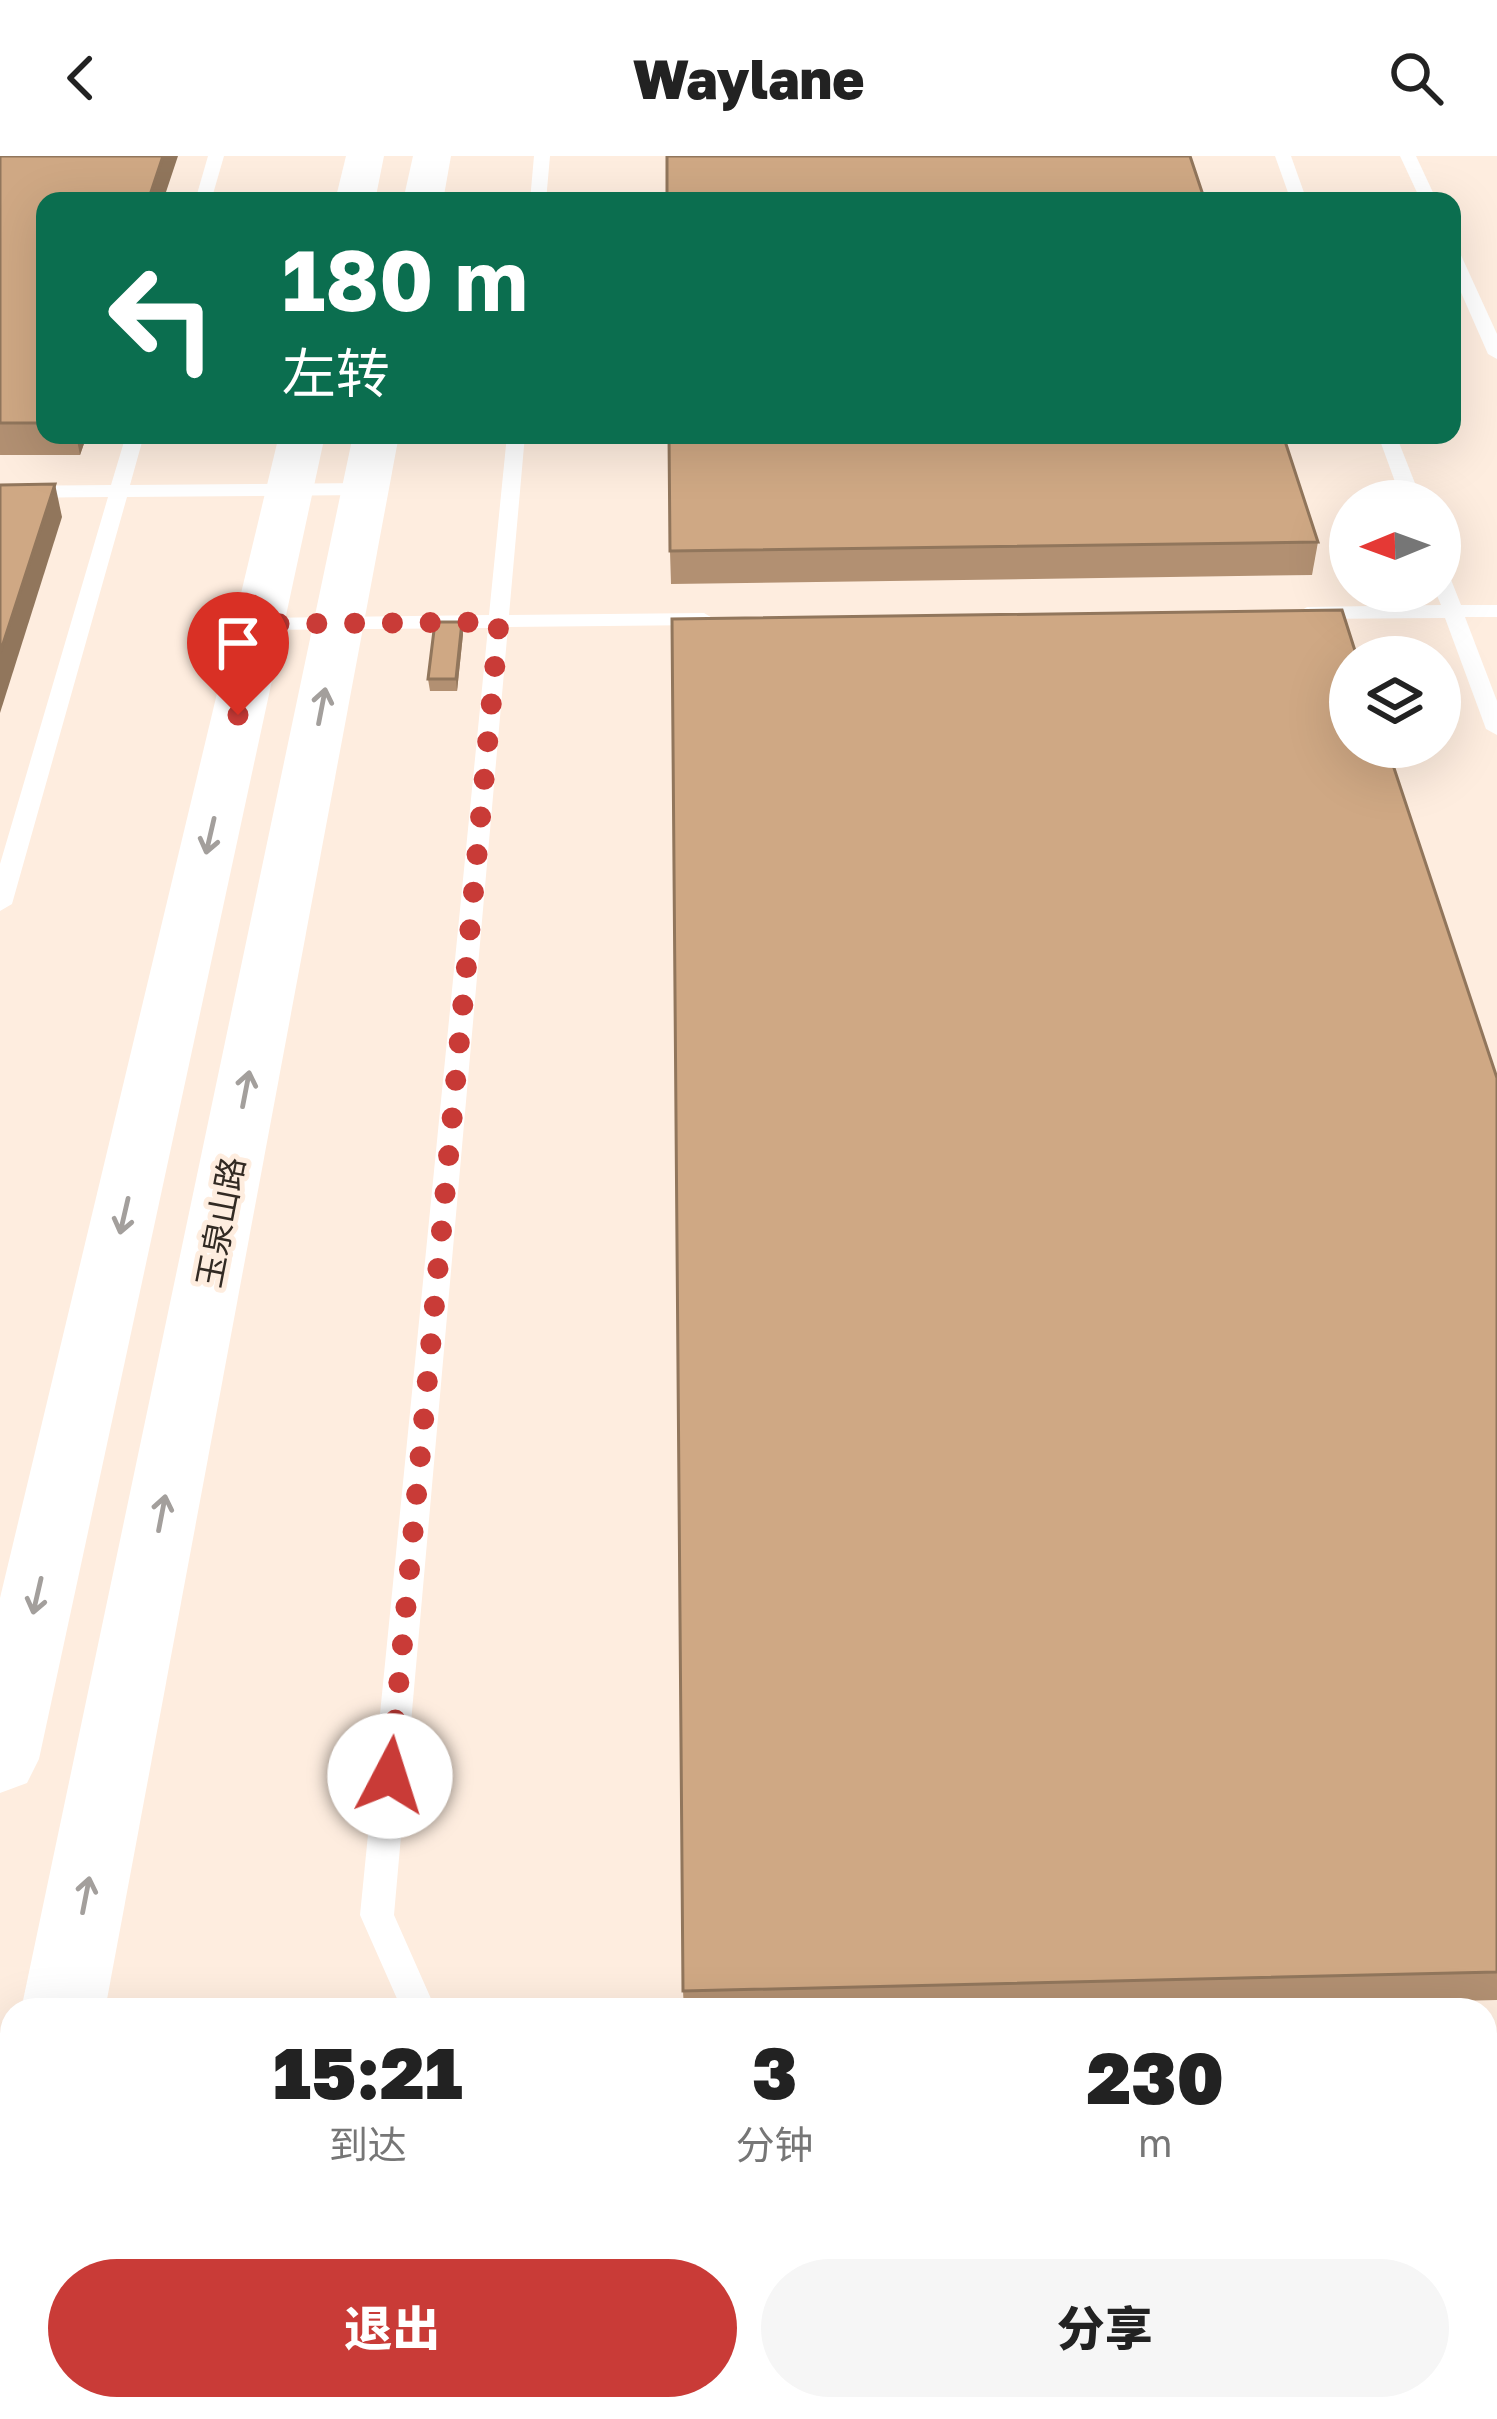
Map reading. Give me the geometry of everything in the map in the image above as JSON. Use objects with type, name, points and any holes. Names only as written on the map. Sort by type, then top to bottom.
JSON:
[{"type":"street","points":[[357,192],[365,156]]},
{"type":"street","points":[[425,192],[432,156]]},
{"type":"street","points":[[0,1759],[295,462]]},
{"type":"street","name":"玉泉山路","points":[[66,1998],[371,462]]},
{"type":"lane","points":[[206,192],[216,156]]},
{"type":"lane","points":[[539,192],[542,156]]},
{"type":"lane","points":[[1282,156],[1296,192]]},
{"type":"lane","points":[[1408,156],[1425,192]]},
{"type":"lane","points":[[1461,273],[1497,354]]},
{"type":"lane","points":[[0,904],[132,444]]},
{"type":"lane","points":[[414,1998],[377,1915],[515,444]]},
{"type":"lane","points":[[1390,444],[1404,480]]},
{"type":"lane","points":[[0,492],[119,491],[295,462],[371,462]]},
{"type":"lane","points":[[1461,611],[1497,611]]},
{"type":"lane","points":[[1286,613],[1370,612]]},
{"type":"lane","points":[[1453,612],[1497,730]]},
{"type":"lane","points":[[259,624],[737,619]]},
{"type":"building","points":[[0,156],[163,156],[151,192],[36,192],[36,423],[0,423]]},
{"type":"building","points":[[667,156],[1190,156],[1202,192],[667,192]]},
{"type":"building","points":[[669,444],[1286,444],[1318,542],[670,551]]},
{"type":"building","points":[[55,484],[0,653],[0,485]]},
{"type":"building","points":[[1343,612],[1350,636],[1329,636],[1329,768],[1394,768],[1497,1078],[1497,1972],[683,1991],[672,619]]},
{"type":"building","points":[[435,622],[462,622],[456,679],[428,679]]},
{"type":"route","points":[[238,715],[259,624],[499,622],[390,1776]]}]
